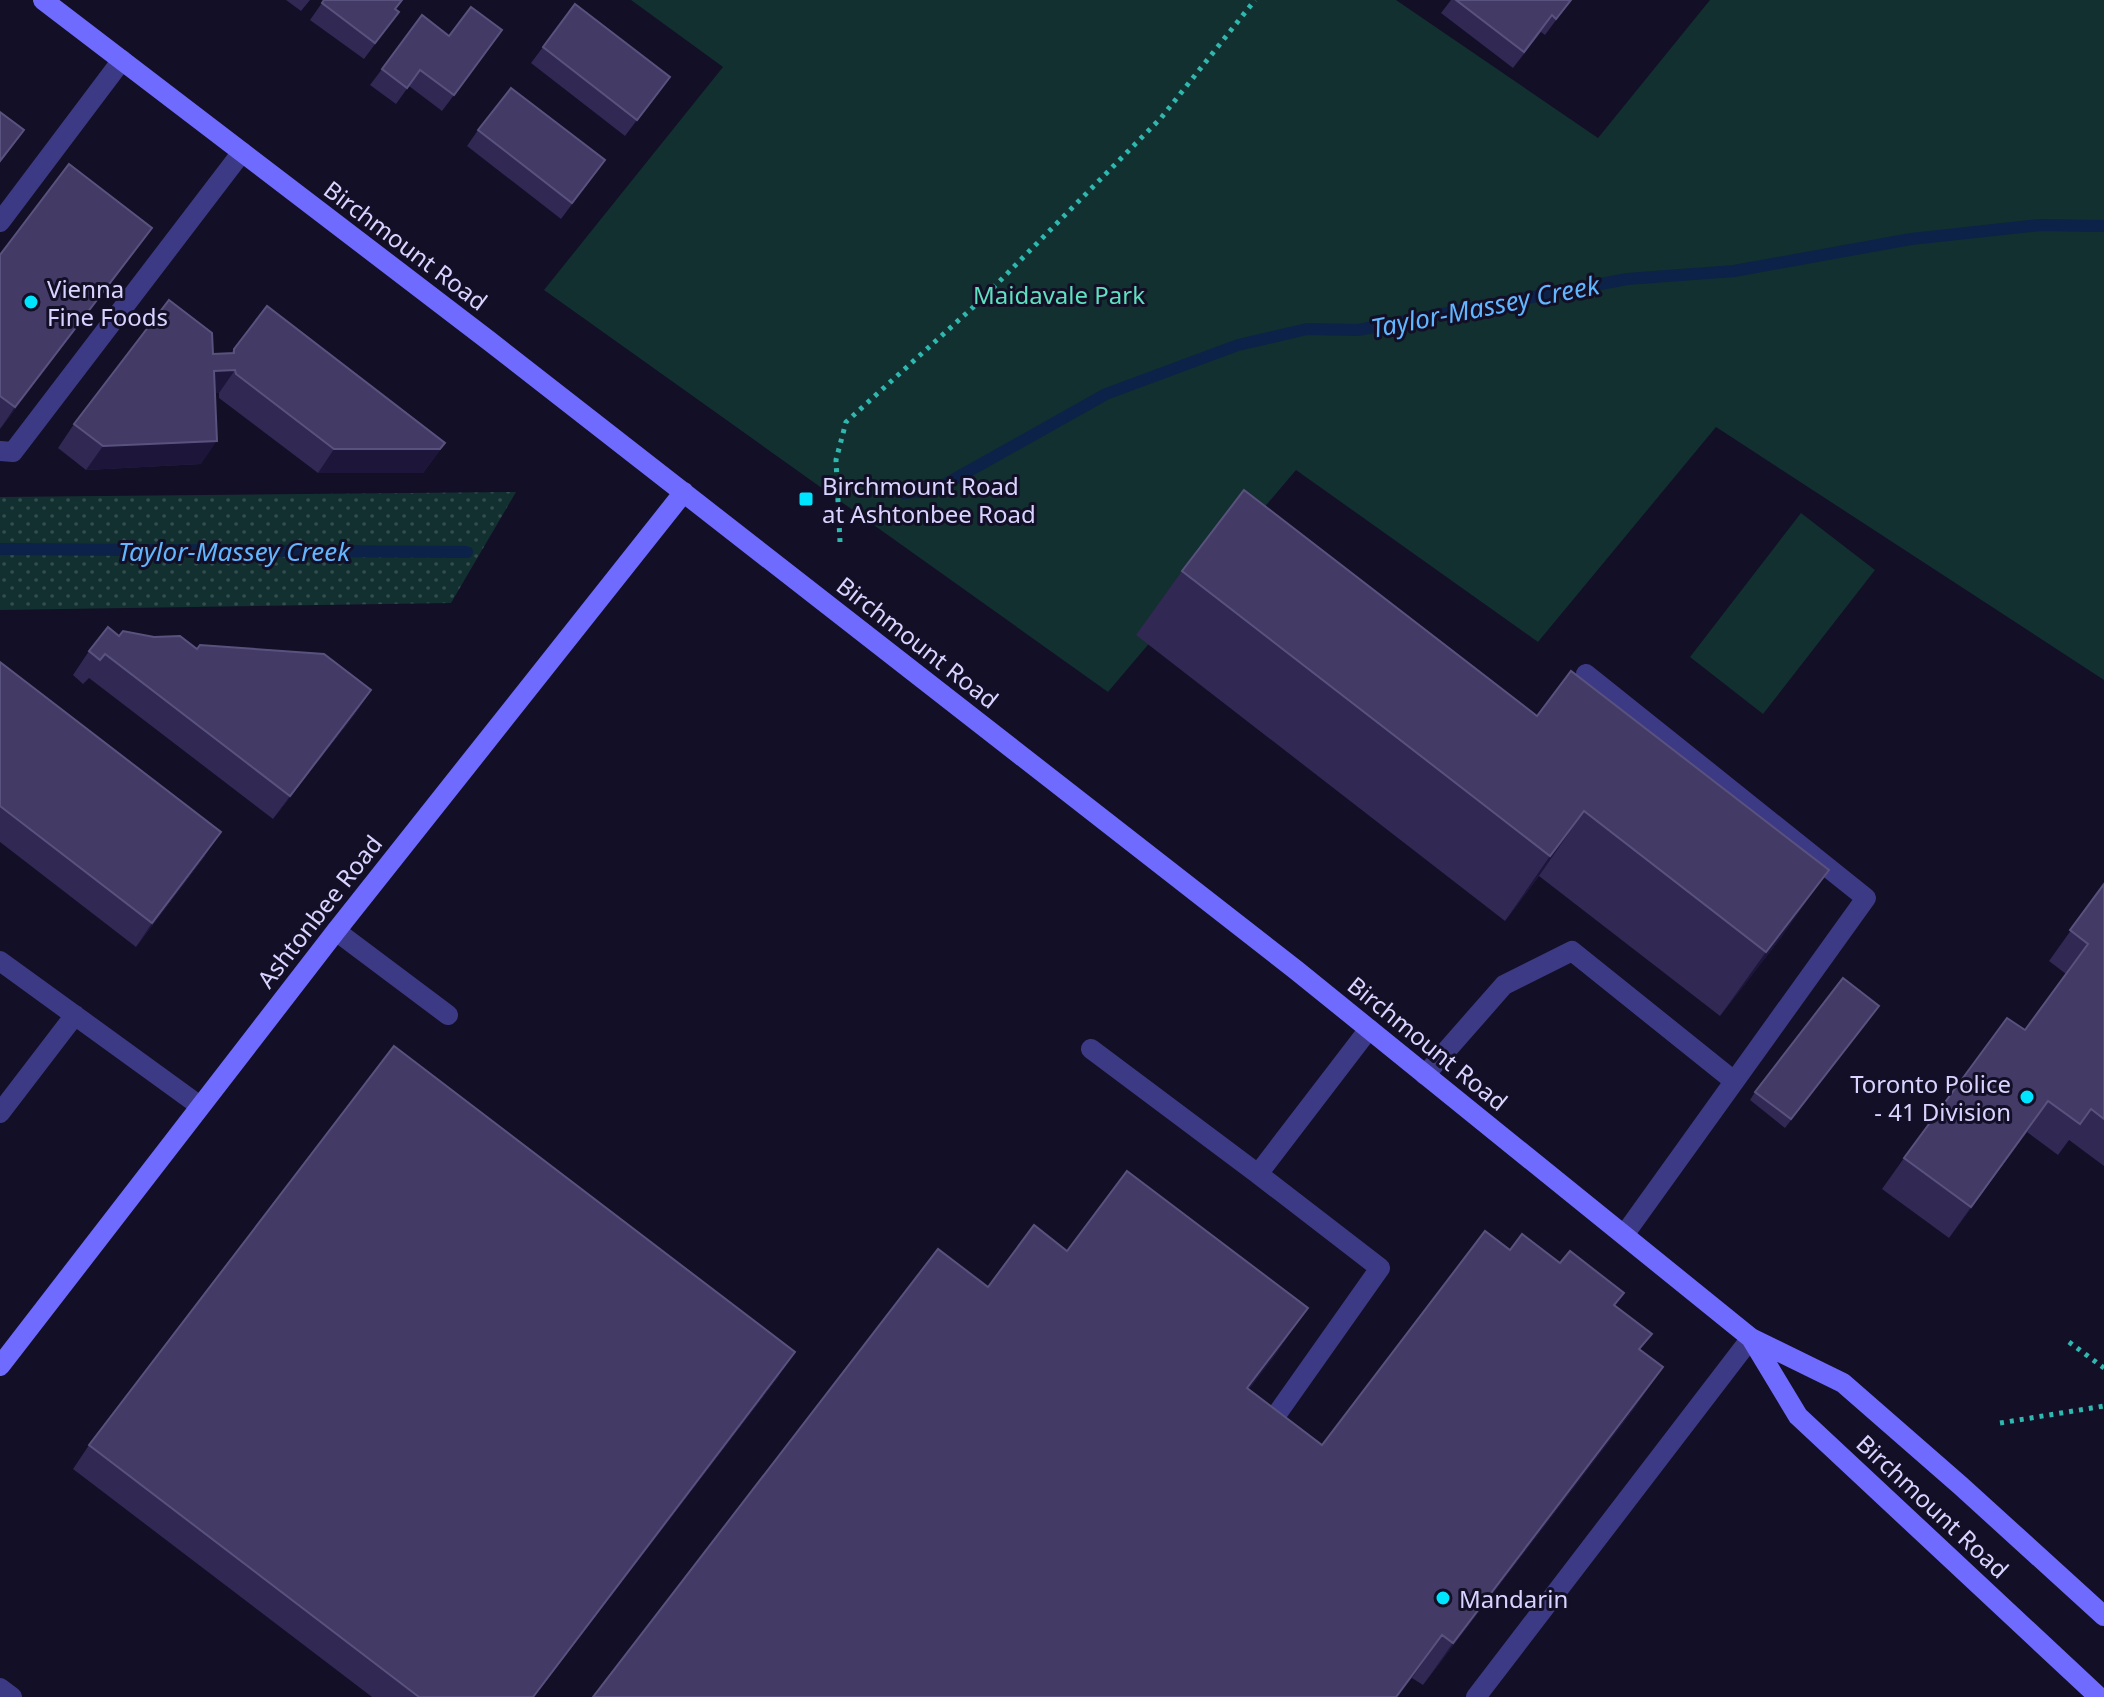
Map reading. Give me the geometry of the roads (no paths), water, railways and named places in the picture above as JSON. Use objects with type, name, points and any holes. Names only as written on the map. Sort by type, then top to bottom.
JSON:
[{"type":"main road","name":"Birchmount Road","points":[[43,0],[684,492],[1369,1029],[1751,1338],[1843,1383],[2104,1616]]},
{"type":"main road","name":"Ashtonbee Road","points":[[0,1366],[336,931],[684,492]]},
{"type":"main road","name":"Birchmount Road","points":[[1751,1338],[1798,1416],[2099,1697]]},
{"type":"lane","points":[[0,222],[122,60]]},
{"type":"lane","points":[[0,451],[13,452],[242,152]]},
{"type":"lane","points":[[1586,674],[1866,898],[1624,1235]]},
{"type":"lane","points":[[336,931],[448,1015]]},
{"type":"lane","points":[[1425,1075],[1504,985],[1572,951],[1734,1081]]},
{"type":"lane","points":[[0,961],[200,1106]]},
{"type":"lane","points":[[2,1107],[75,1015]]},
{"type":"lane","points":[[1258,1174],[1369,1029]]},
{"type":"lane","points":[[1091,1049],[1380,1268],[1267,1428]]},
{"type":"lane","points":[[1476,1697],[1751,1338]]},
{"type":"lane","points":[[0,1688],[12,1697]]},
{"type":"waterway","name":"Taylor-Massey Creek","points":[[898,490],[904,493],[935,490],[1106,394],[1238,345],[1307,329],[1358,330],[1627,279],[1734,271],[1911,239],[2040,225],[2104,226]]},
{"type":"waterway","name":"Taylor-Massey Creek","points":[[0,549],[467,552]]},
{"type":"place","name":"Vienna Fine Foods","points":[[31,302]]},
{"type":"place","name":"Birchmount Road at Ashtonbee Road","points":[[806,499]]},
{"type":"place","name":"Toronto Police - 41 Division","points":[[2027,1097]]},
{"type":"place","name":"Mandarin","points":[[1443,1598]]},
{"type":"park label","name":"Maidavale Park","points":[[1059,294]]}]
